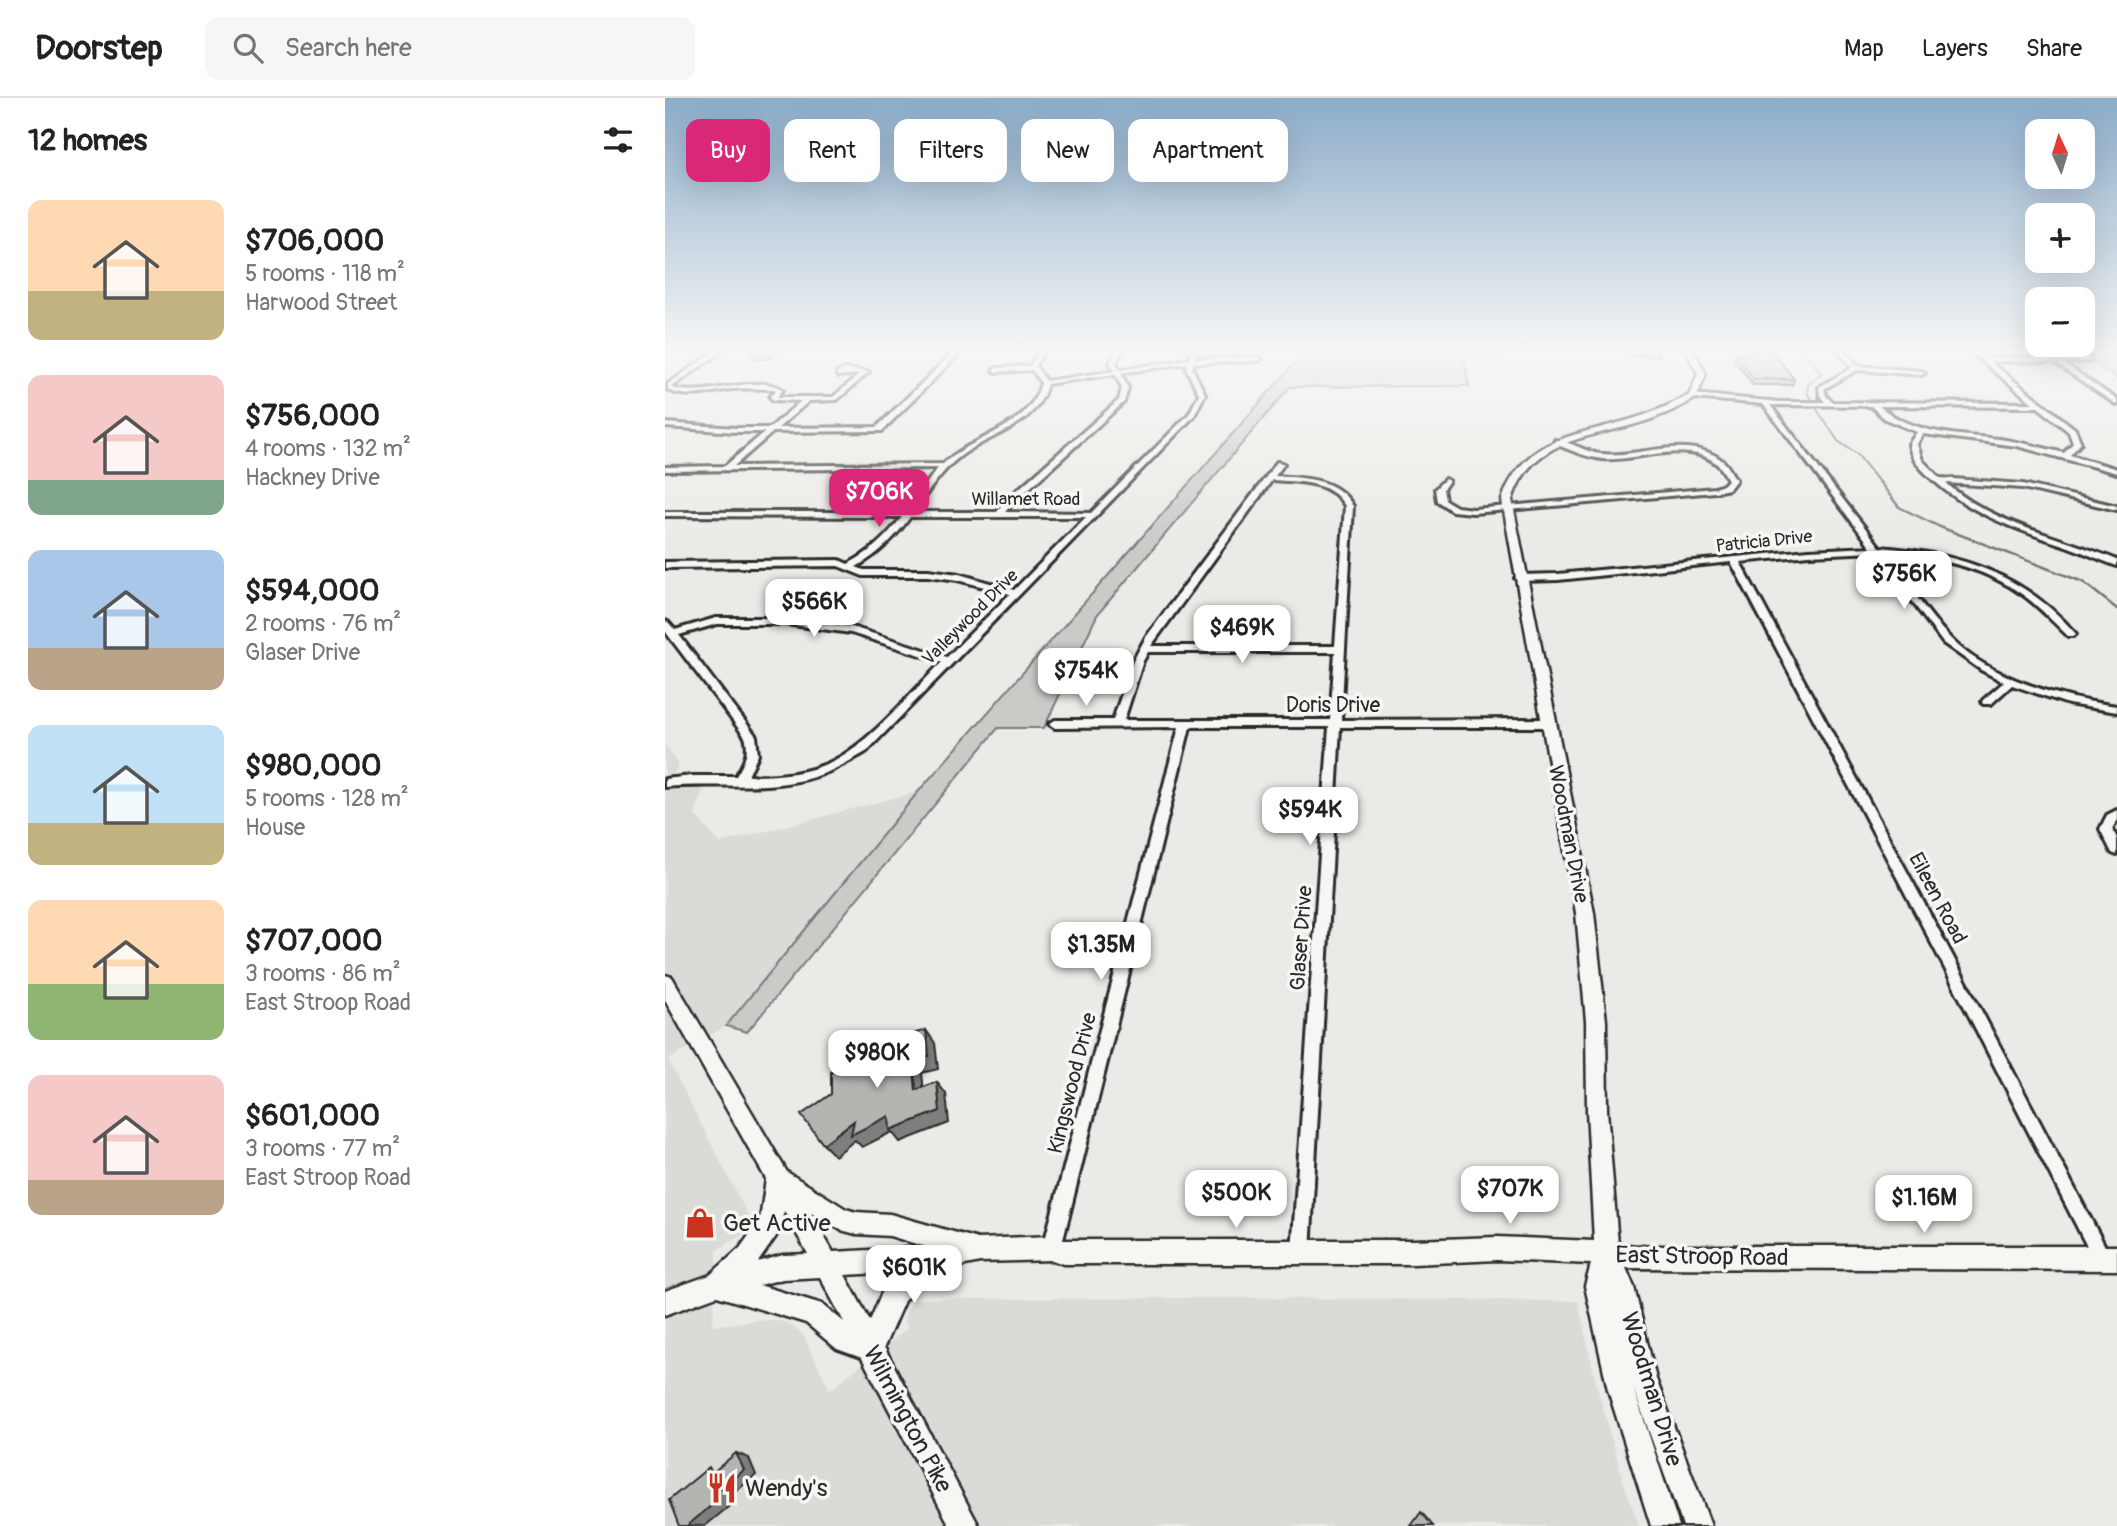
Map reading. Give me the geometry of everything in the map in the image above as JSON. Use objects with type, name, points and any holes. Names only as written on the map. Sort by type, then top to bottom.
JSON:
[{"type":"main road","name":"Woodman Drive","points":[[1650,416],[1558,442],[1537,454],[1516,475],[1509,490],[1507,509],[1585,913],[1593,978],[1598,1066],[1597,1110],[1606,1253],[1597,1286],[1625,1403],[1665,1526]]},
{"type":"main road","name":"Wilmington Pike","points":[[665,983],[671,1010],[777,1178],[826,1264],[965,1526]]},
{"type":"main road","points":[[717,1284],[748,1256],[771,1224],[777,1178],[841,1219],[856,1223],[890,1225],[980,1250]]},
{"type":"main road","name":"East Stroop Road","points":[[665,1303],[717,1284],[783,1267],[948,1256],[980,1250],[1052,1248],[1063,1252],[1413,1252],[1463,1248],[1574,1249],[1637,1258],[2110,1258]]},
{"type":"main road","name":"Woodman Drive","points":[[1606,1253],[1622,1287],[1643,1379],[1697,1526]]},
{"type":"main road","points":[[717,1284],[813,1312],[846,1340],[871,1348],[895,1292],[906,1281],[948,1256]]},
{"type":"street","points":[[726,469],[788,416]]},
{"type":"street","points":[[665,425],[772,430],[879,429],[893,416]]},
{"type":"street","points":[[851,566],[884,543],[945,466],[960,453],[1002,433],[1025,416]]},
{"type":"street","points":[[1000,514],[1009,502],[1106,416]]},
{"type":"street","name":"Valleywood Drive","points":[[665,783],[790,779],[822,771],[844,760],[872,739],[1190,416]]},
{"type":"street","points":[[1775,416],[1947,640],[1971,659],[2011,681],[2067,701],[2117,709]]},
{"type":"street","points":[[1885,416],[1921,431],[2007,442],[2117,471]]},
{"type":"street","points":[[2053,416],[2075,435],[2077,446],[2066,457]]},
{"type":"street","points":[[1921,431],[1914,441],[1914,453],[1936,480],[1954,496],[1990,517],[2117,562]]},
{"type":"street","points":[[1445,481],[1439,493],[1441,501],[1467,511],[1716,490],[1729,485],[1731,478],[1720,460],[1704,453],[1685,451],[1602,456],[1558,442]]},
{"type":"street","points":[[1117,724],[1144,649],[1280,464]]},
{"type":"street","points":[[665,469],[945,466]]},
{"type":"street","name":"Glaser Drive","points":[[1270,478],[1319,484],[1336,491],[1347,501],[1349,512],[1301,1252]]},
{"type":"street","points":[[1936,480],[2023,486],[2117,508]]},
{"type":"street","points":[[665,522],[670,514]]},
{"type":"street","name":"Willamet Road","points":[[670,514],[1093,515]]},
{"type":"street","name":"Patricia Drive","points":[[1520,578],[1875,548],[1930,554],[2008,581],[2029,595],[2071,634]]},
{"type":"street","name":"Eileen Road","points":[[1734,559],[2110,1258]]},
{"type":"street","points":[[665,565],[839,563],[863,573],[952,576],[1016,593]]},
{"type":"street","points":[[673,634],[725,620],[811,623],[852,630],[949,661]]},
{"type":"street","points":[[665,624],[750,736],[754,751],[748,768],[738,782]]},
{"type":"street","points":[[1144,649],[1340,649]]},
{"type":"street","points":[[1987,702],[2011,681]]},
{"type":"street","name":"Doris Drive","points":[[1055,724],[1548,723]]},
{"type":"street","name":"Kingswood Drive","points":[[1052,1248],[1185,725]]},
{"type":"street","points":[[2117,814],[2111,818],[2106,829],[2117,850]]},
{"type":"shaded area","points":[[1248,416],[1266,416],[1097,615],[1044,728],[998,728],[747,1032],[726,1026],[918,792]]},
{"type":"shaded area","points":[[665,744],[679,765],[672,776],[703,790],[695,815],[720,843],[918,792],[726,1026],[668,1060],[750,1219],[748,1229],[741,1236],[717,1250],[713,1326],[758,1320],[777,1320],[791,1325],[803,1335],[830,1390],[908,1328],[904,1320],[906,1310],[914,1301],[920,1299],[1578,1301],[1595,1379],[1624,1484],[1639,1526],[665,1526]]},
{"type":"building","points":[[926,1030],[929,1056],[913,1060],[916,1090],[937,1082],[940,1111],[890,1130],[889,1116],[851,1135],[854,1121],[823,1144],[801,1115],[831,1094],[831,1072],[866,1060],[865,1048]]},
{"type":"building","points":[[736,1453],[744,1470],[716,1493],[719,1499],[687,1526],[679,1526],[669,1500],[709,1467],[712,1473]]},
{"type":"building","points":[[1421,1512],[1433,1526],[1411,1526]]},
{"type":"waterway","points":[[1821,416],[1838,441],[1857,454],[1879,482]]},
{"type":"waterway","points":[[1878,480],[1899,507],[1940,527],[2083,582],[2117,609]]},
{"type":"place","name":"Get Active","points":[[700,1223]]},
{"type":"place","name":"Wendy's","points":[[722,1488]]}]
